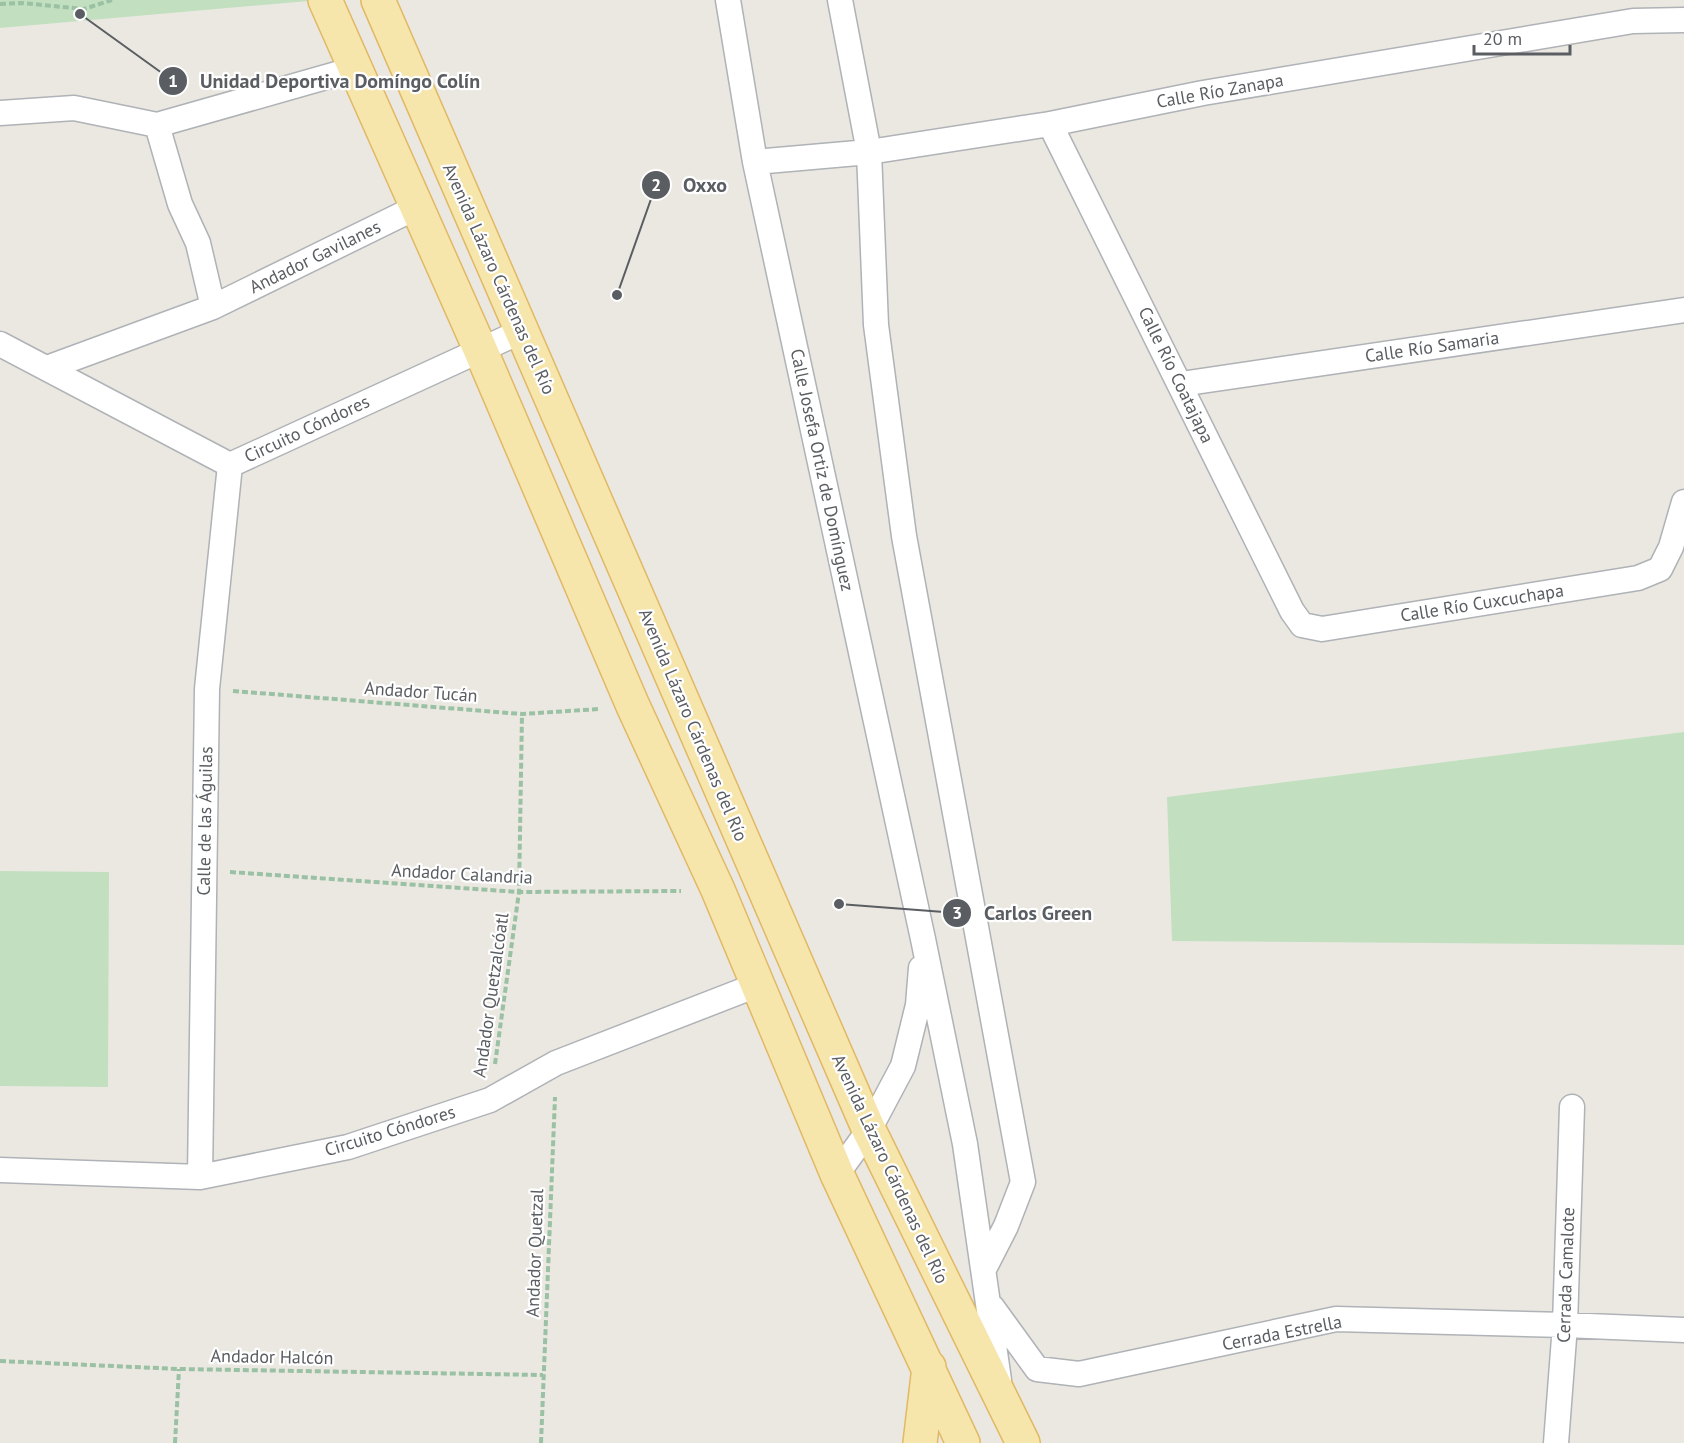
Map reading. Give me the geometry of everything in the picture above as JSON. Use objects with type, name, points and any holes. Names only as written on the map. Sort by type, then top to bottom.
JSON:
[{"type":"main road","points":[[325,0],[480,349],[633,706],[718,890],[837,1174],[963,1443]]},
{"type":"main road","name":"Avenida Lázaro Cárdenas del Río","points":[[378,0],[868,1130],[1023,1443]]},
{"type":"main road","points":[[920,1443],[929,1367]]},
{"type":"main road","points":[[1002,1400],[1039,1443]]},
{"type":"street","name":"Calle Josefa Ortiz de Domínguez","points":[[728,0],[755,162],[965,1144],[1002,1400]]},
{"type":"street","points":[[840,0],[869,152],[876,325],[904,536],[1023,1182],[1006,1226],[984,1269]]},
{"type":"street","name":"Calle Río Zanapa","points":[[755,162],[869,152],[1050,124],[1203,93],[1633,21],[1684,20]]},
{"type":"street","points":[[0,113],[74,108],[157,125],[354,69]]},
{"type":"street","name":"Calle Río Coatajapa","points":[[1050,124],[1292,611],[1302,624]]},
{"type":"street","points":[[157,125],[180,204],[198,243],[213,307]]},
{"type":"street","name":"Andador Gavilanes","points":[[47,368],[213,307],[417,207]]},
{"type":"street","name":"Calle Río Samaria","points":[[1181,384],[1684,310]]},
{"type":"street","name":"Circuito Cóndores","points":[[0,344],[230,465],[522,331]]},
{"type":"street","name":"Calle de las Águilas","points":[[200,1177],[207,689],[230,465]]},
{"type":"street","name":"Calle Río Cuxcuchapa","points":[[1302,624],[1322,629],[1638,578],[1660,569],[1671,548],[1684,502]]},
{"type":"street","points":[[837,1174],[868,1130],[903,1065],[918,1005],[923,939]]},
{"type":"street","name":"Circuito Cóndores","points":[[0,1170],[200,1177],[348,1147],[490,1100],[556,1063],[757,985]]},
{"type":"street","name":"Cerrada Camalote","points":[[1556,1443],[1565,1325],[1572,1107]]},
{"type":"street","name":"Cerrada Estrella","points":[[989,1302],[1037,1370],[1079,1374],[1336,1320],[1684,1330]]},
{"type":"path","points":[[0,4],[22,3],[84,9],[112,0]]},
{"type":"path","name":"Andador Tucán","points":[[207,689],[522,714],[633,706]]},
{"type":"path","name":"Andador Quetzalcóatl","points":[[490,1100],[519,892],[522,714]]},
{"type":"path","name":"Andador Calandria","points":[[204,870],[519,892],[718,890]]},
{"type":"path","name":"Andador Quetzal","points":[[541,1443],[556,1063]]},
{"type":"path","name":"Andador Halcón","points":[[0,1361],[179,1370],[543,1375]]},
{"type":"path","points":[[175,1443],[179,1370]]},
{"type":"green space","points":[[0,0],[320,0],[0,28]]},
{"type":"green space","points":[[1684,732],[1684,945],[1172,941],[1167,797]]},
{"type":"green space","points":[[0,871],[109,872],[108,1087],[0,1086]]},
{"type":"place","name":"Unidad Deportiva Domíngo Colín","points":[[80,14]]},
{"type":"place","name":"Oxxo","points":[[617,295]]},
{"type":"place","name":"Carlos Green","points":[[839,904]]}]
